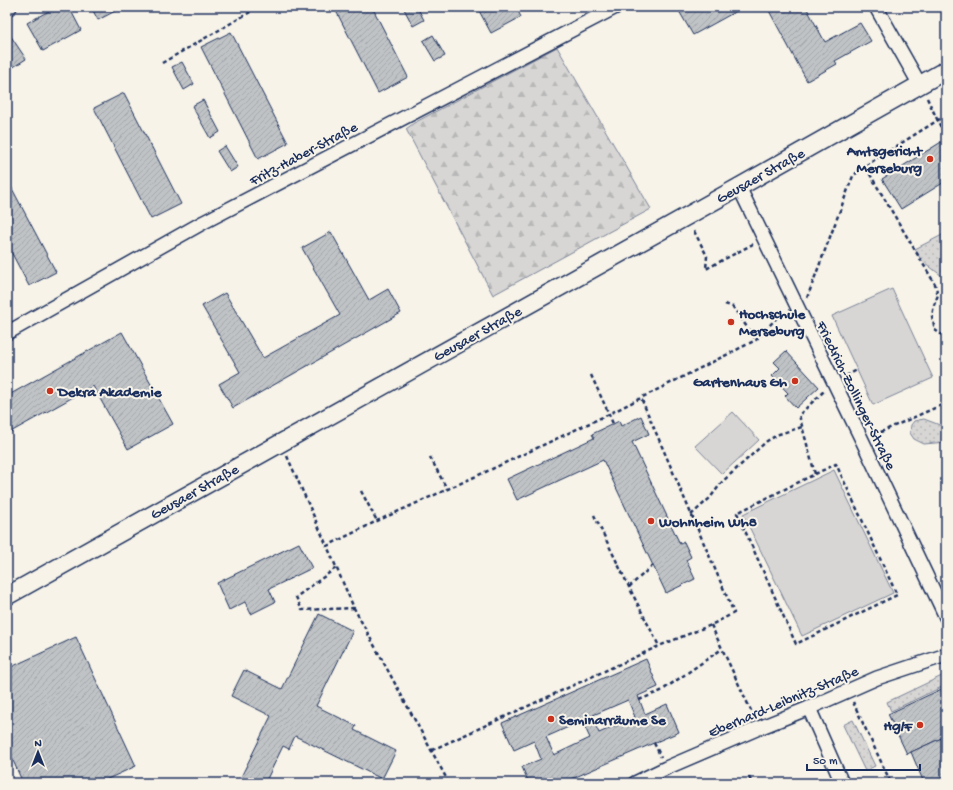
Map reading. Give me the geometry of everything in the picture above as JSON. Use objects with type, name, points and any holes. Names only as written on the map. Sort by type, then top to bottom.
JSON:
[{"type":"street","name":"Fritz-Haber-Straße","points":[[7,333],[204,222],[616,7]]},
{"type":"street","points":[[876,7],[920,85]]},
{"type":"street","name":"Geusaer Straße","points":[[7,596],[946,70]]},
{"type":"street","name":"Friedrich-Zollinger-Straße","points":[[738,187],[764,239],[801,302],[834,382],[946,617]]},
{"type":"street","name":"Eberhard-Leibnitz-Straße","points":[[635,783],[666,768],[877,678],[946,655]]},
{"type":"street","points":[[809,708],[842,783]]},
{"type":"path","points":[[162,63],[259,7]]},
{"type":"path","points":[[920,85],[946,138]]},
{"type":"path","points":[[327,546],[376,521],[609,414],[756,340],[783,310],[801,302],[854,176],[865,166],[946,115]]},
{"type":"path","points":[[865,166],[935,284],[938,295],[932,316],[935,330],[942,335],[946,333]]},
{"type":"path","points":[[686,216],[707,256],[706,269],[764,239]]},
{"type":"path","points":[[725,304],[733,307],[756,340]]},
{"type":"path","points":[[591,375],[612,424]]},
{"type":"path","points":[[815,474],[799,415],[834,382]]},
{"type":"path","points":[[432,750],[659,646],[711,625],[734,613],[641,398]]},
{"type":"path","points":[[862,440],[946,403]]},
{"type":"path","points":[[691,515],[710,498],[722,482],[767,441],[779,434],[802,427]]},
{"type":"path","points":[[281,443],[354,608],[449,783]]},
{"type":"path","points":[[430,457],[447,489]]},
{"type":"path","points":[[836,464],[897,595],[796,644],[737,512],[815,474],[836,464]]},
{"type":"path","points":[[361,491],[376,521]]},
{"type":"path","points":[[594,515],[659,646]]},
{"type":"path","points":[[629,588],[653,565]]},
{"type":"path","points":[[336,568],[296,597],[302,610],[354,608]]},
{"type":"path","points":[[711,625],[759,728]]},
{"type":"path","points":[[639,700],[661,691],[722,649]]},
{"type":"path","points":[[860,716],[891,783]]},
{"type":"path","points":[[749,777],[752,783]]},
{"type":"path","points":[[916,783],[923,780]]},
{"type":"green space","points":[[557,47],[651,209],[493,295],[406,129],[414,123]]},
{"type":"green space","points":[[946,233],[946,279],[921,260],[915,249]]},
{"type":"green space","points":[[892,289],[933,378],[873,405],[832,316]]},
{"type":"green space","points":[[733,412],[759,440],[722,474],[695,446]]},
{"type":"green space","points":[[924,419],[945,427],[946,426],[946,442],[924,444],[914,439],[910,433],[911,425],[914,421]]},
{"type":"green space","points":[[834,470],[893,593],[802,636],[743,514]]},
{"type":"green space","points":[[946,674],[946,685],[891,711],[887,702]]},
{"type":"green space","points":[[853,720],[875,766],[865,771],[843,725]]},
{"type":"building","points":[[56,7],[69,7],[81,30],[43,51],[27,23]]},
{"type":"building","points":[[91,7],[123,7],[98,20]]},
{"type":"building","points":[[334,7],[372,7],[408,77],[378,93]]},
{"type":"building","points":[[403,7],[417,7],[424,20],[413,26]]},
{"type":"building","points":[[477,7],[516,7],[521,17],[491,33]]},
{"type":"building","points":[[687,7],[744,7],[693,35],[679,11]]},
{"type":"building","points":[[767,7],[806,7],[825,42],[860,23],[871,41],[835,61],[837,64],[807,81]]},
{"type":"building","points":[[8,32],[26,59],[7,71],[7,33]]},
{"type":"building","points":[[231,32],[288,143],[258,159],[201,47]]},
{"type":"building","points":[[433,35],[445,56],[435,61],[423,41]]},
{"type":"building","points":[[182,62],[194,84],[184,90],[172,67]]},
{"type":"building","points":[[124,93],[181,204],[151,219],[94,108]]},
{"type":"building","points":[[203,100],[220,132],[210,138],[192,106]]},
{"type":"building","name":"Amtsgericht Merseburg","points":[[946,139],[946,181],[901,209],[882,179]]},
{"type":"building","points":[[225,146],[238,167],[230,172],[217,151]]},
{"type":"building","points":[[7,179],[56,272],[29,286],[7,244]]},
{"type":"building","points":[[331,232],[369,300],[388,289],[401,313],[233,408],[219,384],[240,372],[202,306],[225,293],[263,358],[340,315],[302,248]]},
{"type":"building","name":"Dekra Akademie","points":[[122,332],[173,424],[128,449],[93,386],[7,434],[7,396]]},
{"type":"building","name":"Gartenhaus Gh","points":[[786,351],[819,387],[796,408],[785,396],[788,393],[772,376],[780,368],[774,362]]},
{"type":"building","name":"Wohnheim Wh8","points":[[641,416],[649,434],[632,442],[680,544],[684,542],[691,557],[686,560],[695,579],[666,593],[603,460],[517,500],[507,479],[594,438],[592,434],[619,421],[621,426]]},
{"type":"building","points":[[299,543],[312,568],[269,589],[275,602],[251,614],[245,602],[229,610],[217,583]]},
{"type":"building","points":[[319,614],[353,631],[316,706],[356,726],[354,730],[396,751],[382,779],[295,736],[289,749],[283,746],[265,783],[244,783],[239,781],[271,716],[231,696],[244,670],[282,689]]},
{"type":"building","points":[[76,637],[136,766],[99,783],[23,783],[7,747],[7,669]]},
{"type":"building","name":"Seminarräume Se","points":[[646,659],[658,687],[638,696],[645,714],[667,704],[679,732],[562,783],[529,783],[522,767],[541,759],[534,741],[514,750],[502,723]],"holes":[[[628,700],[635,717],[599,733],[591,716]],[[582,721],[590,738],[554,755],[546,737]]]},
{"type":"building","name":"Hg/F","points":[[946,687],[946,736],[907,754],[888,714]]},
{"type":"building","points":[[946,736],[946,783],[924,783],[911,752]]},
{"type":"place","name":"Amtsgericht Merseburg","points":[[930,159]]},
{"type":"place","name":"Hochschule Merseburg","points":[[731,322]]},
{"type":"place","name":"Gartenhaus Gh","points":[[795,381]]},
{"type":"place","name":"Dekra Akademie","points":[[50,391]]},
{"type":"place","name":"Wohnheim Wh8","points":[[651,521]]},
{"type":"place","name":"Seminarräume Se","points":[[551,719]]},
{"type":"place","name":"Hg/F","points":[[920,725]]}]
